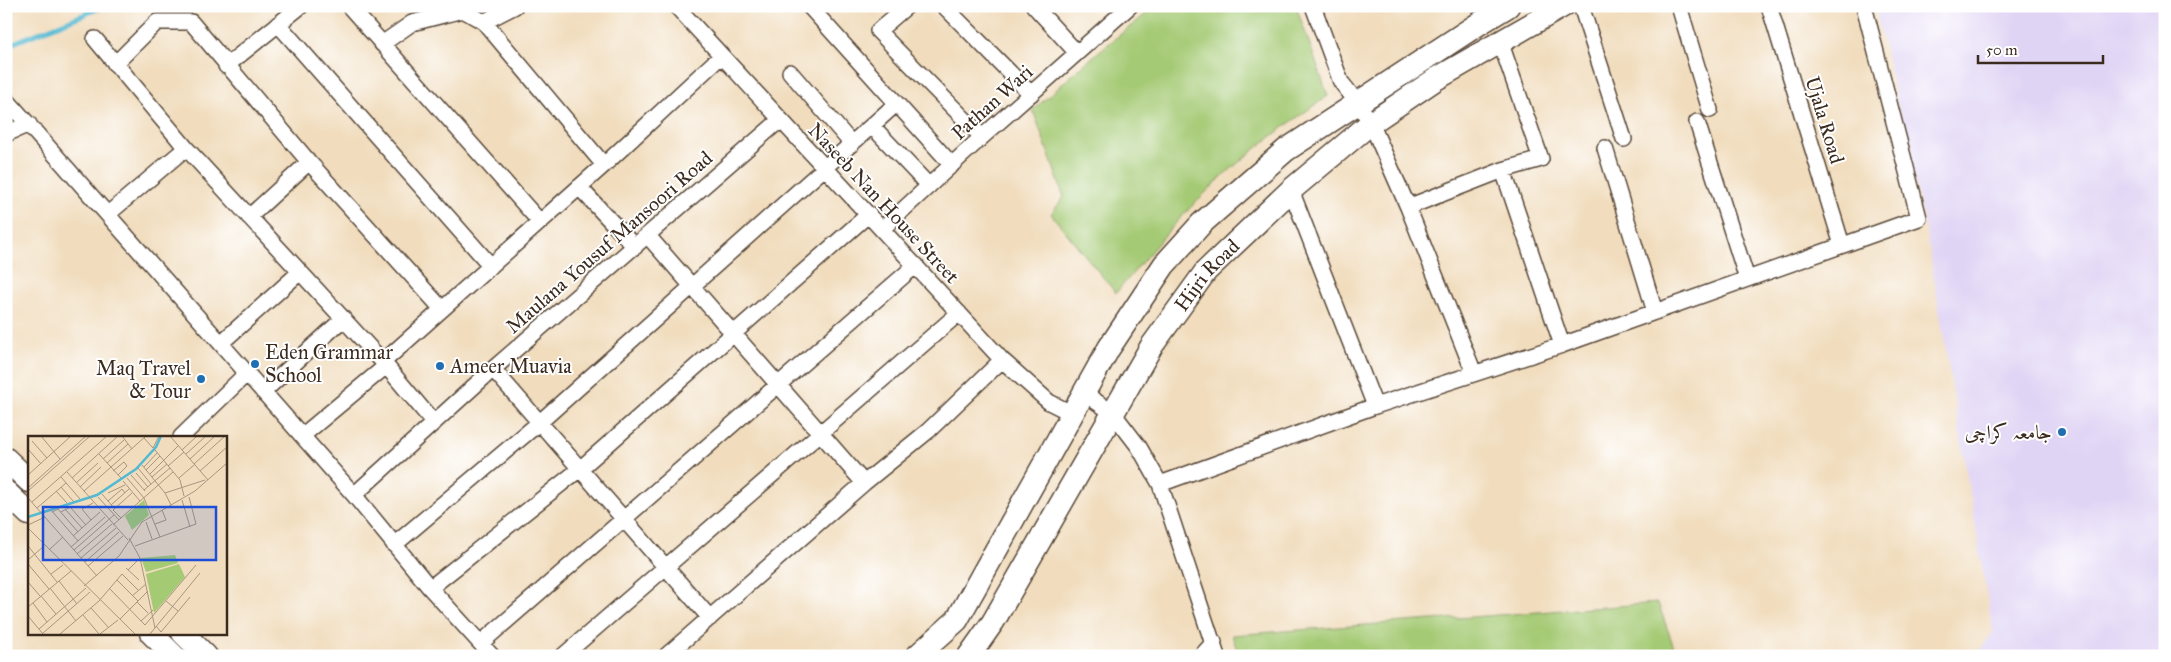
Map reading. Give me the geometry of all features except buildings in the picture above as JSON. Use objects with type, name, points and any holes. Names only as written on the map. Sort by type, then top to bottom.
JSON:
[{"type":"main road","name":"Hijri Road","points":[[917,656],[957,620],[1109,348],[1159,273],[1202,223],[1286,150],[1357,102],[1508,6]]},
{"type":"main road","name":"Hijri Road","points":[[969,656],[993,622],[1151,346],[1206,271],[1291,190],[1371,123],[1436,79],[1562,6]]},
{"type":"main road","points":[[6,459],[28,480]]},
{"type":"main road","points":[[7,493],[28,513]]},
{"type":"main road","points":[[152,634],[174,656]]},
{"type":"main road","points":[[185,634],[206,656]]},
{"type":"street","points":[[226,66],[301,6]]},
{"type":"street","points":[[349,6],[540,222]]},
{"type":"street","points":[[484,22],[515,6]]},
{"type":"street","name":"Naseeb Nan House Street","points":[[676,6],[720,57],[869,214],[1002,360],[1049,402],[1073,414]]},
{"type":"street","points":[[809,6],[952,165]]},
{"type":"street","points":[[944,6],[1031,94]]},
{"type":"street","points":[[1034,6],[1077,53]]},
{"type":"street","points":[[1312,6],[1341,82],[1371,123],[1408,207],[1474,373]]},
{"type":"street","points":[[1581,6],[1624,139]]},
{"type":"street","points":[[1679,6],[1710,110]]},
{"type":"street","name":"Ujala Road","points":[[1769,6],[1842,245]]},
{"type":"street","points":[[1160,484],[1375,406],[1562,345],[1919,218],[1864,6]]},
{"type":"street","name":"Pathan Wari","points":[[882,229],[1126,8]]},
{"type":"street","points":[[899,9],[878,31],[982,137]]},
{"type":"street","points":[[382,44],[412,23],[463,10],[484,22],[604,164]]},
{"type":"street","points":[[115,64],[157,22],[191,22],[226,66],[442,309]]},
{"type":"street","points":[[278,24],[490,266]]},
{"type":"street","points":[[95,39],[186,148],[384,364],[434,423]]},
{"type":"street","points":[[1408,207],[1503,170],[1541,159],[1500,41]]},
{"type":"street","points":[[302,436],[384,364],[720,57]]},
{"type":"street","points":[[790,72],[852,144]]},
{"type":"street","points":[[6,99],[247,372],[354,495],[430,588],[492,656]]},
{"type":"street","points":[[394,545],[540,422],[826,169],[896,104]]},
{"type":"street","name":"Maulana Yousuf Mansoori Road","points":[[354,495],[493,369],[780,120]]},
{"type":"street","points":[[1697,122],[1746,279]]},
{"type":"street","points":[[6,134],[29,124]]},
{"type":"street","points":[[872,126],[929,186]]},
{"type":"street","points":[[108,214],[186,148]]},
{"type":"street","points":[[1605,148],[1655,312]]},
{"type":"street","points":[[249,216],[310,162]]},
{"type":"street","points":[[1503,170],[1562,345]]},
{"type":"street","points":[[578,187],[635,247]]},
{"type":"street","points":[[1291,190],[1375,406]]},
{"type":"street","points":[[430,588],[581,468],[869,214]]},
{"type":"street","points":[[648,236],[864,484]]},
{"type":"street","points":[[481,643],[916,265]]},
{"type":"street","points":[[221,343],[300,272]]},
{"type":"street","points":[[563,656],[959,313]]},
{"type":"street","points":[[263,392],[343,319]]},
{"type":"street","points":[[666,656],[928,431],[1002,360]]},
{"type":"street","points":[[493,369],[710,618]]},
{"type":"street","points":[[181,436],[247,372]]},
{"type":"street","points":[[1085,394],[1113,413],[1140,447],[1160,484],[1216,649],[1201,656]]},
{"type":"shaded area","name":"جامعہ کراچی","points":[[1875,6],[2165,6],[2165,656],[1975,656],[1993,632],[1926,231]]},
{"type":"green space","points":[[1156,6],[1296,6],[1328,96],[1263,143],[1217,182],[1169,231],[1116,293],[1051,214],[1064,197],[1033,110],[1097,53]]},
{"type":"green space","points":[[1658,603],[1677,656],[1239,656],[1232,635]]},
{"type":"waterway","points":[[6,46],[105,6]]},
{"type":"place","name":"Eden Grammar School","points":[[255,364]]},
{"type":"place","name":"Ameer Muavia","points":[[440,366]]},
{"type":"place","name":"Maq Travel & Tour","points":[[201,379]]},
{"type":"place","name":"جامعہ کراچی","points":[[2062,432]]}]
